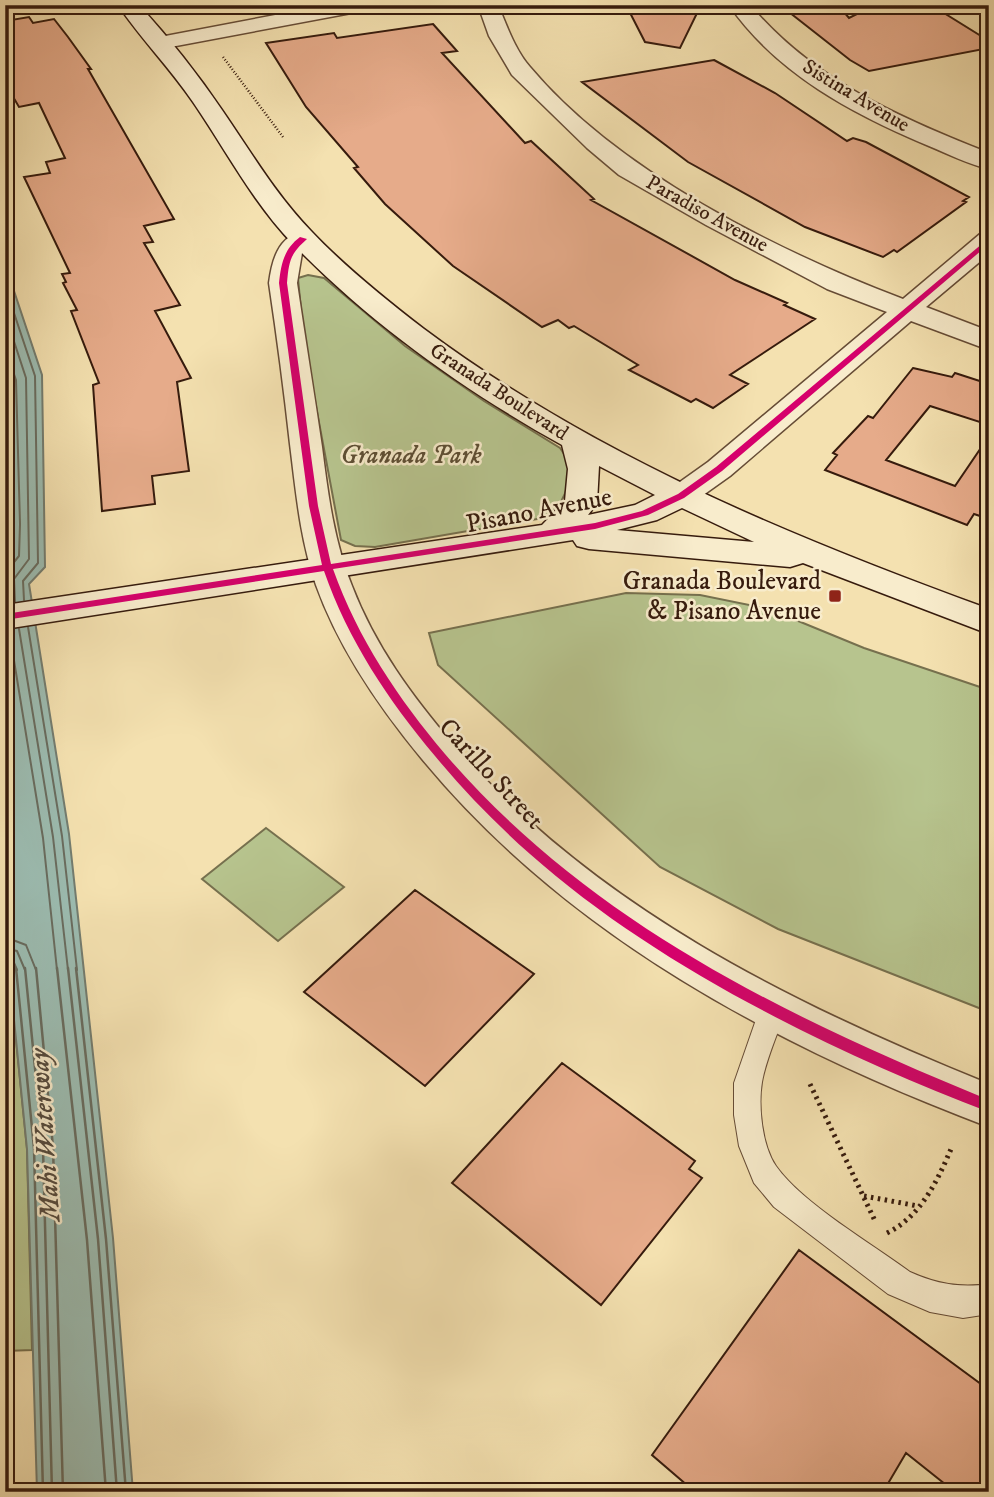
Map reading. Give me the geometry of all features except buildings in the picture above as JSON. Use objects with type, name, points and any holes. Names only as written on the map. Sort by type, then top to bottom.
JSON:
[{"type":"street","name":"Granada Boulevard","points":[[128,5],[160,43],[270,200],[303,239],[422,342],[486,387],[576,441],[681,496],[844,567],[989,622]]},
{"type":"street","points":[[160,43],[362,5]]},
{"type":"street","name":"Paradiso Avenue","points":[[488,5],[500,36],[520,70],[563,114],[628,170],[783,257],[905,311],[989,341]]},
{"type":"street","name":"Sistina Avenue","points":[[740,5],[763,33],[824,82],[893,121],[989,162]]},
{"type":"street","name":"Carillo Street","points":[[303,239],[291,247],[286,258],[283,283],[317,529],[327,567],[348,619],[378,673],[425,739],[467,789],[523,842],[582,891],[673,954],[772,1010],[989,1106]]},
{"type":"street","name":"Pisano Avenue","points":[[5,617],[552,534],[645,513],[681,496],[719,469],[989,240]]},
{"type":"street","points":[[552,534],[582,503],[583,469],[576,441]]},
{"type":"street","points":[[552,534],[771,554],[844,567]]},
{"type":"lane","points":[[772,1010],[748,1083],[749,1126],[764,1173],[784,1197],[899,1283],[930,1297],[963,1303],[989,1299]]},
{"type":"path","points":[[217,50],[284,137]]},
{"type":"path","points":[[810,1084],[881,1235],[898,1229],[918,1206],[951,1149]]},
{"type":"path","points":[[863,1196],[918,1206]]},
{"type":"green space","name":"Granada Park","points":[[308,275],[324,278],[405,346],[484,401],[560,448],[565,457],[569,477],[564,496],[558,505],[543,518],[375,547],[355,546],[341,540],[304,342],[298,278]]},
{"type":"green space","points":[[626,593],[700,595],[769,609],[864,648],[989,690],[989,1012],[778,929],[660,867],[438,665],[429,633]]},
{"type":"green space","points":[[266,828],[344,887],[278,941],[202,879]]},
{"type":"green space","points":[[5,930],[27,1149],[32,1350],[5,1351]]},
{"type":"water","name":"Mahi Waterway","points":[[5,264],[42,375],[45,567],[29,584],[69,834],[113,1238],[133,1492],[37,1492],[27,1149],[5,930]]},
{"type":"cycle path","points":[[303,239],[289,252],[283,283],[319,536],[335,588],[353,629],[388,688],[415,725],[472,792],[534,852],[602,905],[675,954],[750,997],[829,1037],[989,1106]]},
{"type":"cycle path","points":[[5,617],[595,526],[645,513],[681,496],[719,469],[989,240]]},
{"type":"place","name":"Granada Boulevard & Pisano Avenue","points":[[835,596]]}]
